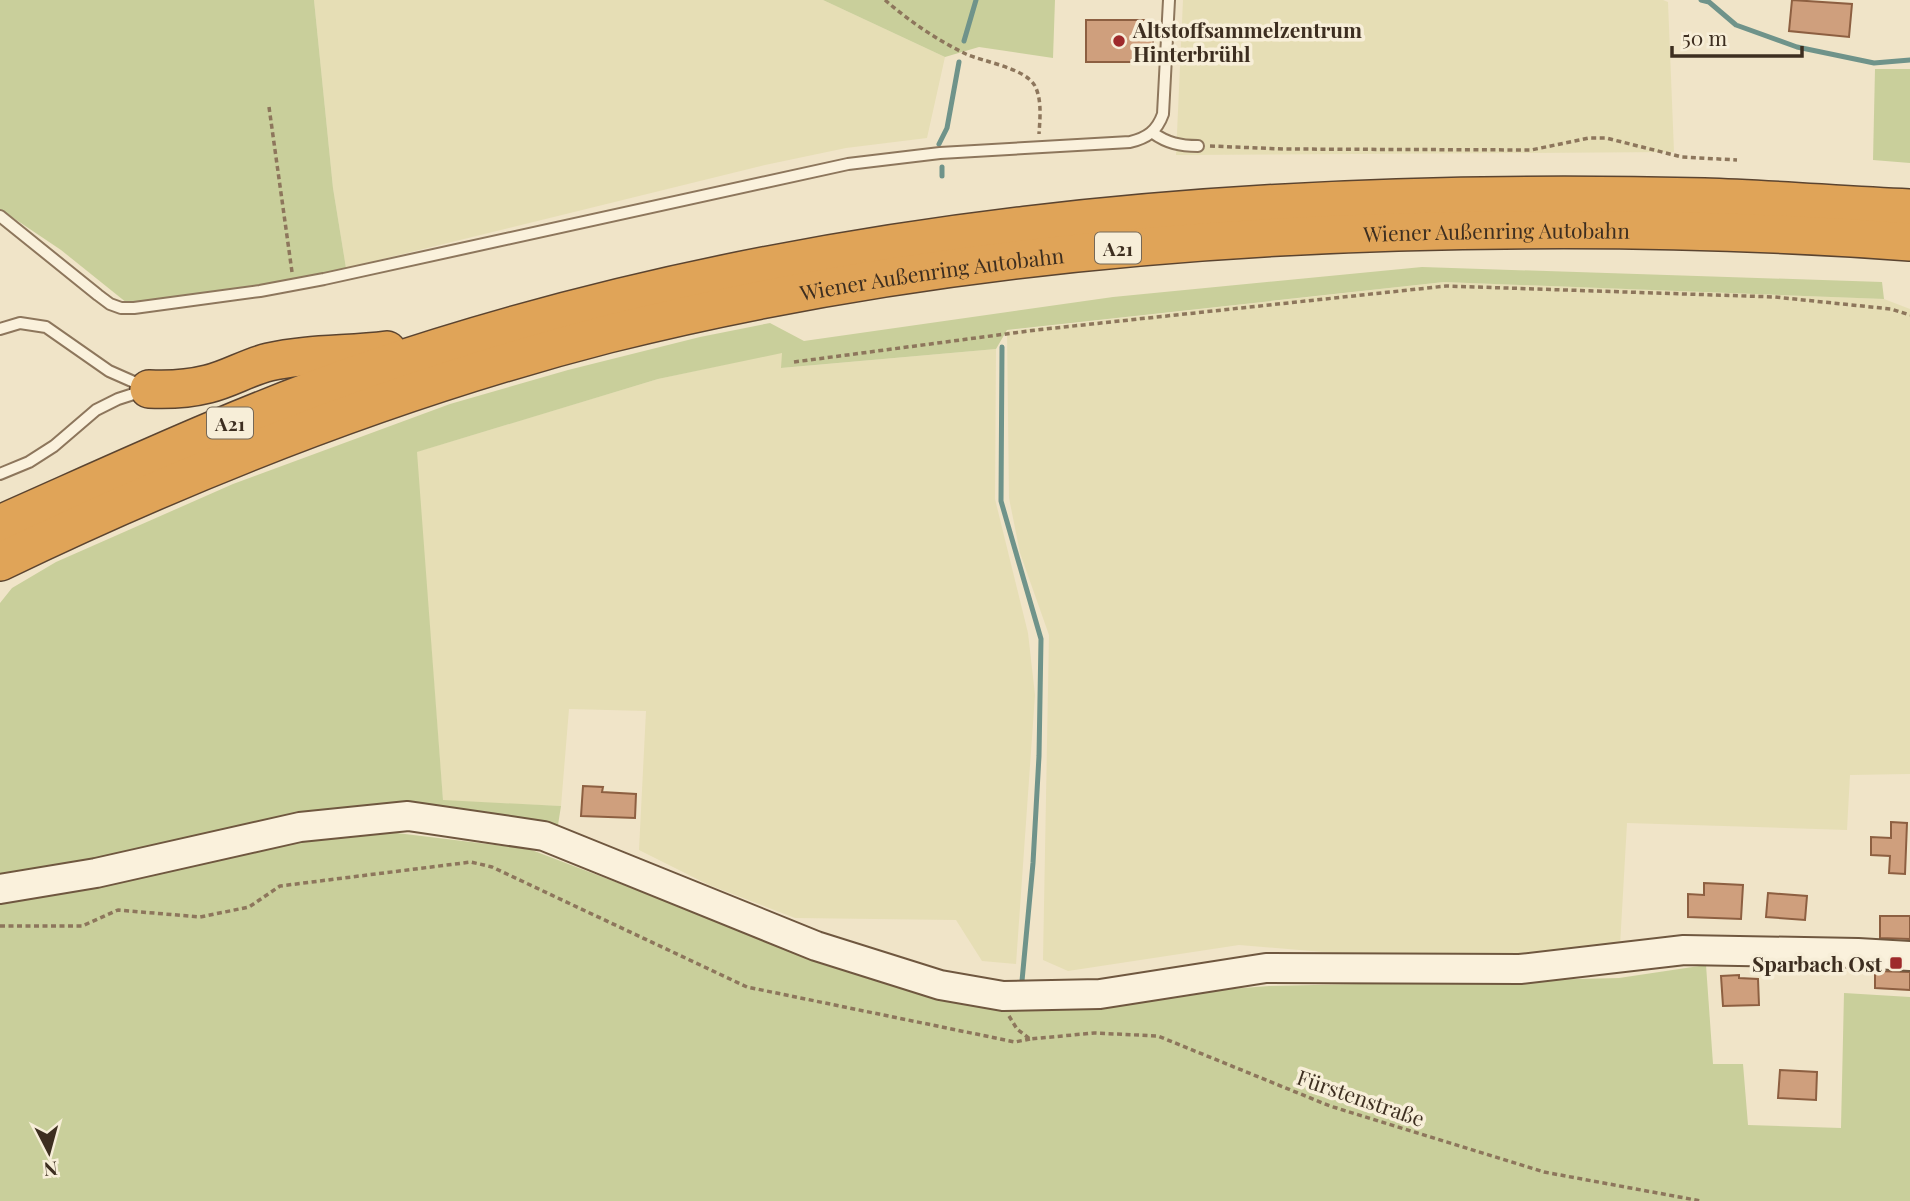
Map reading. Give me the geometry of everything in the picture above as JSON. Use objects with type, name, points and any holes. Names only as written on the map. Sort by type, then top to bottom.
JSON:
[{"type":"highway","name":"Wiener Außenring Autobahn","points":[[0,524],[201,434],[362,373],[468,339],[688,280],[826,253],[1028,223],[1184,209],[1371,199],[1521,196],[1705,197],[1910,208]]},
{"type":"highway","name":"Wiener Außenring Autobahn","points":[[0,562],[216,465],[326,422],[422,389],[606,335],[830,286],[1025,257],[1179,242],[1335,234],[1522,228],[1701,230],[1910,242]]},
{"type":"highway","points":[[149,389],[178,390],[209,384],[266,362],[307,355],[352,355],[468,339]]},
{"type":"highway","points":[[0,583],[39,543]]},
{"type":"street","points":[[0,889],[96,873],[300,827],[408,816],[544,836],[816,946],[940,985],[1003,996],[1101,994],[1266,968],[1520,969],[1684,950],[1910,956]]},
{"type":"lane","points":[[0,216],[110,304],[134,309],[294,285],[848,164],[940,153],[1130,142],[1153,132],[1160,124],[1163,114],[1169,0]]},
{"type":"lane","points":[[1153,132],[1164,141],[1182,146],[1198,146]]},
{"type":"lane","points":[[0,329],[20,323],[46,327],[109,371],[149,389]]},
{"type":"lane","points":[[0,474],[29,462],[54,446],[96,410],[118,399],[149,389]]},
{"type":"path","points":[[885,0],[906,19],[967,54],[1015,71],[1034,83],[1040,103],[1039,146]]},
{"type":"path","points":[[269,107],[294,285]]},
{"type":"path","points":[[1198,146],[1283,149],[1531,149],[1589,138],[1606,138],[1682,157],[1737,160]]},
{"type":"path","points":[[794,362],[1036,330],[1446,286],[1775,297],[1891,309],[1910,315]]},
{"type":"path","name":"Fürstenstraße","points":[[0,926],[82,926],[118,910],[200,917],[249,907],[280,886],[471,862],[492,867],[747,987],[1015,1042],[1094,1032],[1158,1036],[1330,1106],[1545,1172],[1701,1201]]},
{"type":"path","points":[[1017,1029],[1030,1039]]},
{"type":"shaded area","points":[[314,0],[823,0],[945,57],[927,138],[846,148],[765,165],[346,268],[333,188]]},
{"type":"shaded area","points":[[1183,0],[1663,0],[1668,2],[1674,152],[1176,155]]},
{"type":"shaded area","points":[[1444,282],[1884,299],[1910,309],[1910,774],[1850,775],[1847,830],[1627,823],[1620,946],[1509,955],[1335,953],[1239,945],[1068,971],[1043,960],[1049,635],[1020,553],[1009,498],[1007,331]]},
{"type":"shaded area","points":[[996,349],[995,499],[1028,633],[1035,695],[1016,964],[982,961],[956,920],[795,918],[709,885],[639,850],[646,711],[569,709],[561,806],[443,801],[416,452],[658,379],[782,352],[782,368]]},
{"type":"green space","points":[[0,0],[314,0],[333,188],[346,268],[284,281],[127,303],[61,250],[0,209]]},
{"type":"green space","points":[[823,0],[1055,0],[1053,58],[979,47],[945,57]]},
{"type":"green space","points":[[1875,69],[1910,69],[1910,163],[1873,160]]},
{"type":"green space","points":[[1422,267],[1882,282],[1884,299],[1444,282],[1007,330],[996,349],[781,368],[782,353],[658,379],[417,452],[443,800],[561,806],[558,825],[407,809],[0,878],[0,603],[12,588],[56,562],[233,484],[450,404],[568,370],[700,337],[770,323],[804,341],[1113,297]]},
{"type":"green space","points":[[364,829],[529,849],[876,981],[998,1007],[1269,986],[1619,978],[1706,965],[1713,1064],[1743,1064],[1748,1125],[1841,1128],[1844,993],[1910,997],[1910,1201],[0,1201],[0,896]]},
{"type":"building","points":[[1792,0],[1852,4],[1849,37],[1789,31]]},
{"type":"building","name":"Altstoffsammelzentrum Hinterbrühl","points":[[1086,20],[1153,20],[1153,62],[1086,62]]},
{"type":"building","points":[[583,786],[603,787],[602,792],[636,794],[635,818],[581,816]]},
{"type":"building","points":[[1891,822],[1907,823],[1905,874],[1889,873],[1890,856],[1871,855],[1871,837],[1891,838]]},
{"type":"building","points":[[1704,883],[1743,885],[1741,919],[1688,917],[1688,894],[1704,895]]},
{"type":"building","points":[[1768,893],[1807,896],[1805,920],[1766,917]]},
{"type":"building","points":[[1880,916],[1910,916],[1910,939],[1880,938]]},
{"type":"building","points":[[1875,971],[1910,972],[1910,990],[1875,988]]},
{"type":"building","points":[[1739,975],[1739,978],[1758,979],[1759,1005],[1723,1006],[1721,976]]},
{"type":"building","points":[[1780,1070],[1817,1072],[1816,1100],[1778,1098]]},
{"type":"waterway","points":[[964,41],[976,0]]},
{"type":"waterway","points":[[1701,0],[1709,2],[1736,25],[1797,47],[1874,63],[1910,60]]},
{"type":"waterway","points":[[939,144],[947,128],[959,62]]},
{"type":"waterway","points":[[942,167],[942,176]]},
{"type":"waterway","points":[[1002,347],[1001,501],[1041,639],[1039,756],[1022,981]]},
{"type":"place","name":"Altstoffsammelzentrum Hinterbrühl","points":[[1119,41]]},
{"type":"place","name":"Sparbach Ost","points":[[1896,963]]}]
